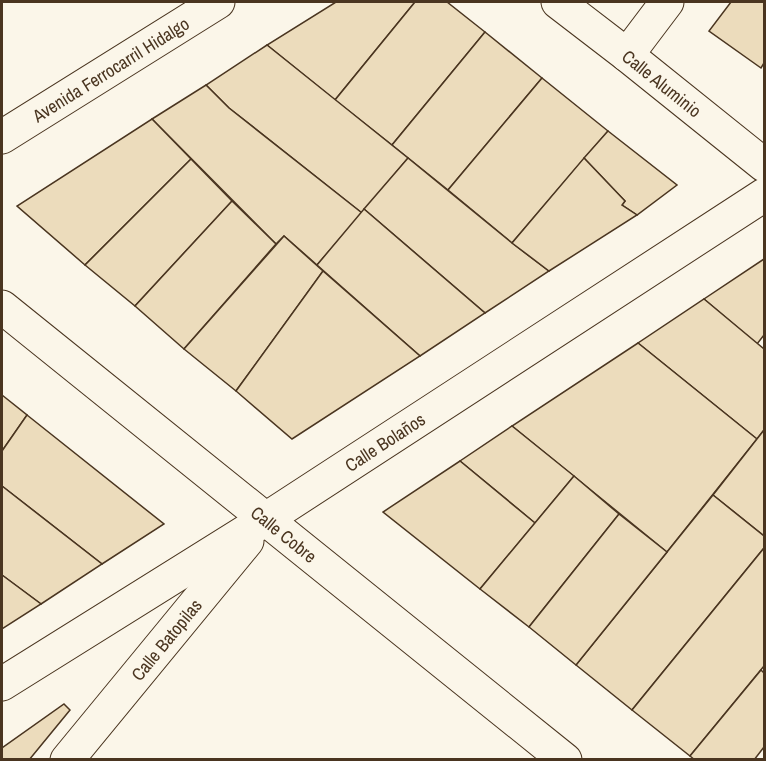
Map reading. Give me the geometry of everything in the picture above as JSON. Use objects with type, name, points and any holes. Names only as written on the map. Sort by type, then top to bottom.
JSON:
[{"type":"street","name":"Avenida Ferrocarril Hidalgo","points":[[2,137],[218,2]]},
{"type":"street","name":"Calle Aluminio","points":[[558,2],[765,165]]},
{"type":"street","points":[[627,55],[667,2]]},
{"type":"street","name":"Calle Bolaños","points":[[2,684],[266,519],[765,195]]},
{"type":"street","name":"Calle Cobre","points":[[2,307],[565,759]]},
{"type":"street","name":"Calle Batopilas","points":[[67,759],[266,519]]},
{"type":"building","points":[[336,2],[415,2],[335,100],[267,45]]},
{"type":"building","points":[[415,2],[447,2],[485,32],[392,145],[335,100]]},
{"type":"building","points":[[731,2],[764,2],[764,63],[761,68],[709,31]]},
{"type":"building","points":[[485,32],[542,78],[448,190],[392,145]]},
{"type":"building","points":[[267,45],[408,158],[362,213],[229,108],[206,85]]},
{"type":"building","points":[[542,78],[608,131],[512,243],[448,190]]},
{"type":"building","points":[[206,85],[229,108],[362,213],[317,265],[284,236],[276,244],[152,119]]},
{"type":"building","points":[[152,119],[191,159],[85,265],[17,206]]},
{"type":"building","points":[[608,131],[677,185],[637,215],[622,205],[625,201],[584,158]]},
{"type":"building","points":[[408,158],[549,271],[485,313],[364,209]]},
{"type":"building","points":[[584,158],[625,201],[622,205],[637,215],[549,271],[512,243]]},
{"type":"building","points":[[191,159],[232,201],[135,306],[85,265]]},
{"type":"building","points":[[232,201],[276,244],[184,349],[135,306]]},
{"type":"building","points":[[364,209],[485,313],[420,356],[317,265]]},
{"type":"building","points":[[284,236],[323,271],[236,391],[184,349]]},
{"type":"building","points":[[764,259],[764,335],[757,344],[704,299]]},
{"type":"building","points":[[323,271],[420,356],[292,439],[236,391]]},
{"type":"building","points":[[704,299],[764,349],[764,430],[757,439],[638,343]]},
{"type":"building","points":[[638,343],[757,439],[667,552],[512,426]]},
{"type":"building","points":[[2,395],[27,415],[2,451]]},
{"type":"building","points":[[27,415],[164,524],[102,564],[2,486],[2,451]]},
{"type":"building","points":[[512,426],[574,476],[535,523],[460,461]]},
{"type":"building","points":[[764,430],[764,536],[713,495]]},
{"type":"building","points":[[460,461],[535,523],[480,589],[383,512]]},
{"type":"building","points":[[574,476],[619,514],[529,627],[480,589]]},
{"type":"building","points":[[2,486],[102,564],[41,604],[2,575]]},
{"type":"building","points":[[713,495],[764,536],[764,548],[632,710],[576,665]]},
{"type":"building","points":[[619,514],[667,552],[576,665],[529,627]]},
{"type":"building","points":[[764,548],[764,666],[690,756],[632,710]]},
{"type":"building","points":[[2,575],[41,604],[2,629]]},
{"type":"building","points":[[761,670],[764,673],[764,747],[754,760],[695,760],[690,756]]},
{"type":"building","points":[[64,704],[70,710],[29,760],[2,760],[2,748]]}]
